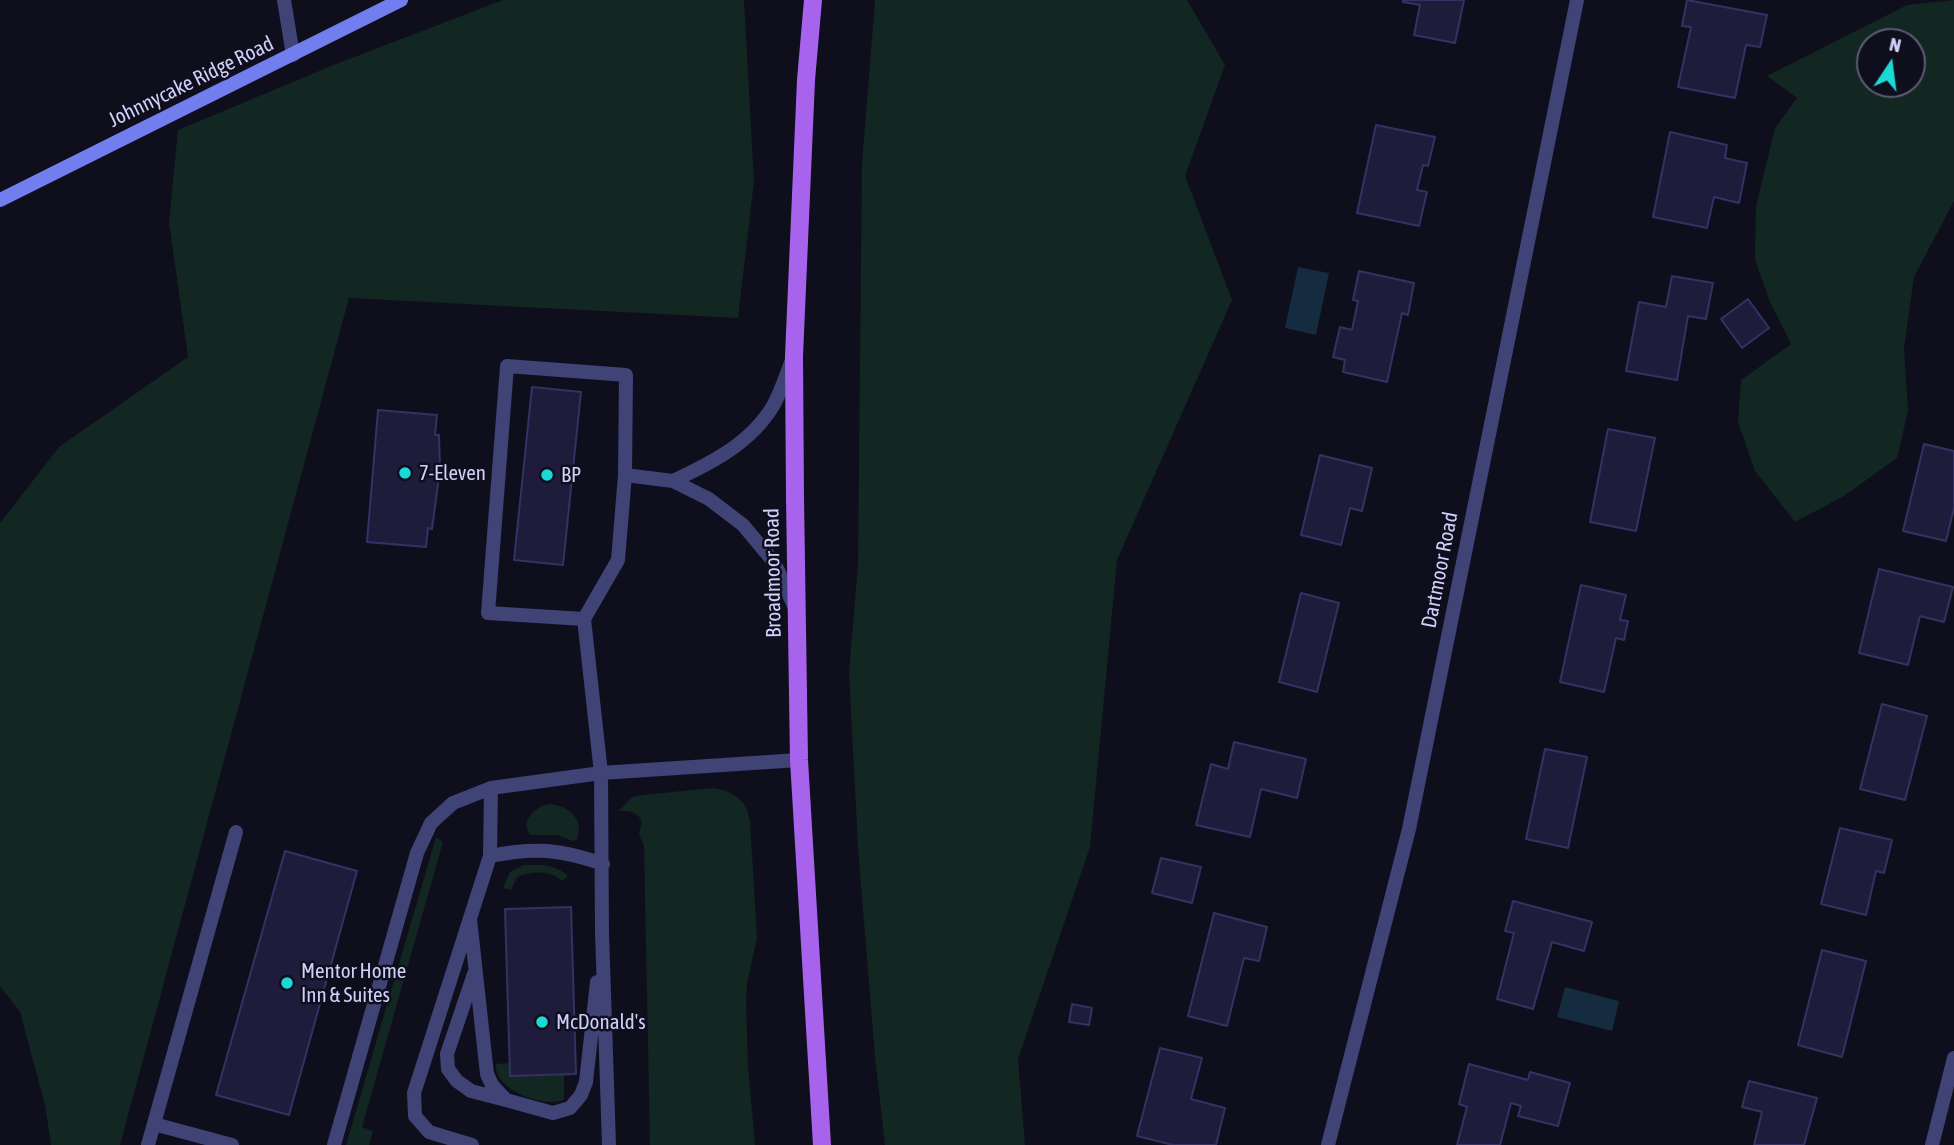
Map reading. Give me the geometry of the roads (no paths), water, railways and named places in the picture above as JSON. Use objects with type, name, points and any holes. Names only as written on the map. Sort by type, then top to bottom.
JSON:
[{"type":"main road","name":"Johnnycake Ridge Road","points":[[0,201],[401,0]]},
{"type":"main road","name":"Broadmoor Road","points":[[813,0],[806,80],[794,356],[796,611],[799,760],[822,1145]]},
{"type":"street","points":[[284,0],[293,55]]},
{"type":"street","name":"Dartmoor Road","points":[[1328,1145],[1409,829],[1577,0]]},
{"type":"street","points":[[673,481],[712,463],[746,439],[773,407],[794,356]]},
{"type":"street","points":[[584,619],[488,613],[507,366],[626,375],[625,475],[618,560],[584,619],[601,773],[602,932],[609,1145]]},
{"type":"street","points":[[625,475],[673,481],[709,499],[743,525],[774,562],[796,611]]},
{"type":"street","points":[[334,1145],[417,853],[431,823],[453,803],[491,788],[601,773],[799,760]]},
{"type":"street","points":[[472,1145],[429,1132],[415,1116],[414,1093],[490,856],[491,788]]},
{"type":"street","points":[[148,1145],[236,832]]},
{"type":"street","points":[[490,856],[522,849],[561,851],[603,864]]},
{"type":"street","points":[[470,919],[487,1074],[492,1085],[506,1100]]},
{"type":"street","points":[[475,969],[447,1054],[448,1069],[457,1081],[471,1091],[553,1113],[570,1108],[581,1095],[586,1082],[602,932]]},
{"type":"street","points":[[1932,1145],[1954,1058]]},
{"type":"street","points":[[154,1124],[232,1145]]},
{"type":"water","points":[[1298,267],[1329,273],[1316,335],[1285,328]]},
{"type":"water","points":[[1565,987],[1619,1001],[1612,1031],[1557,1017]]},
{"type":"place","name":"7-Eleven","points":[[405,473]]},
{"type":"place","name":"BP","points":[[547,475]]},
{"type":"place","name":"Mentor Home Inn & Suites","points":[[287,983]]},
{"type":"place","name":"McDonald's","points":[[542,1022]]}]
